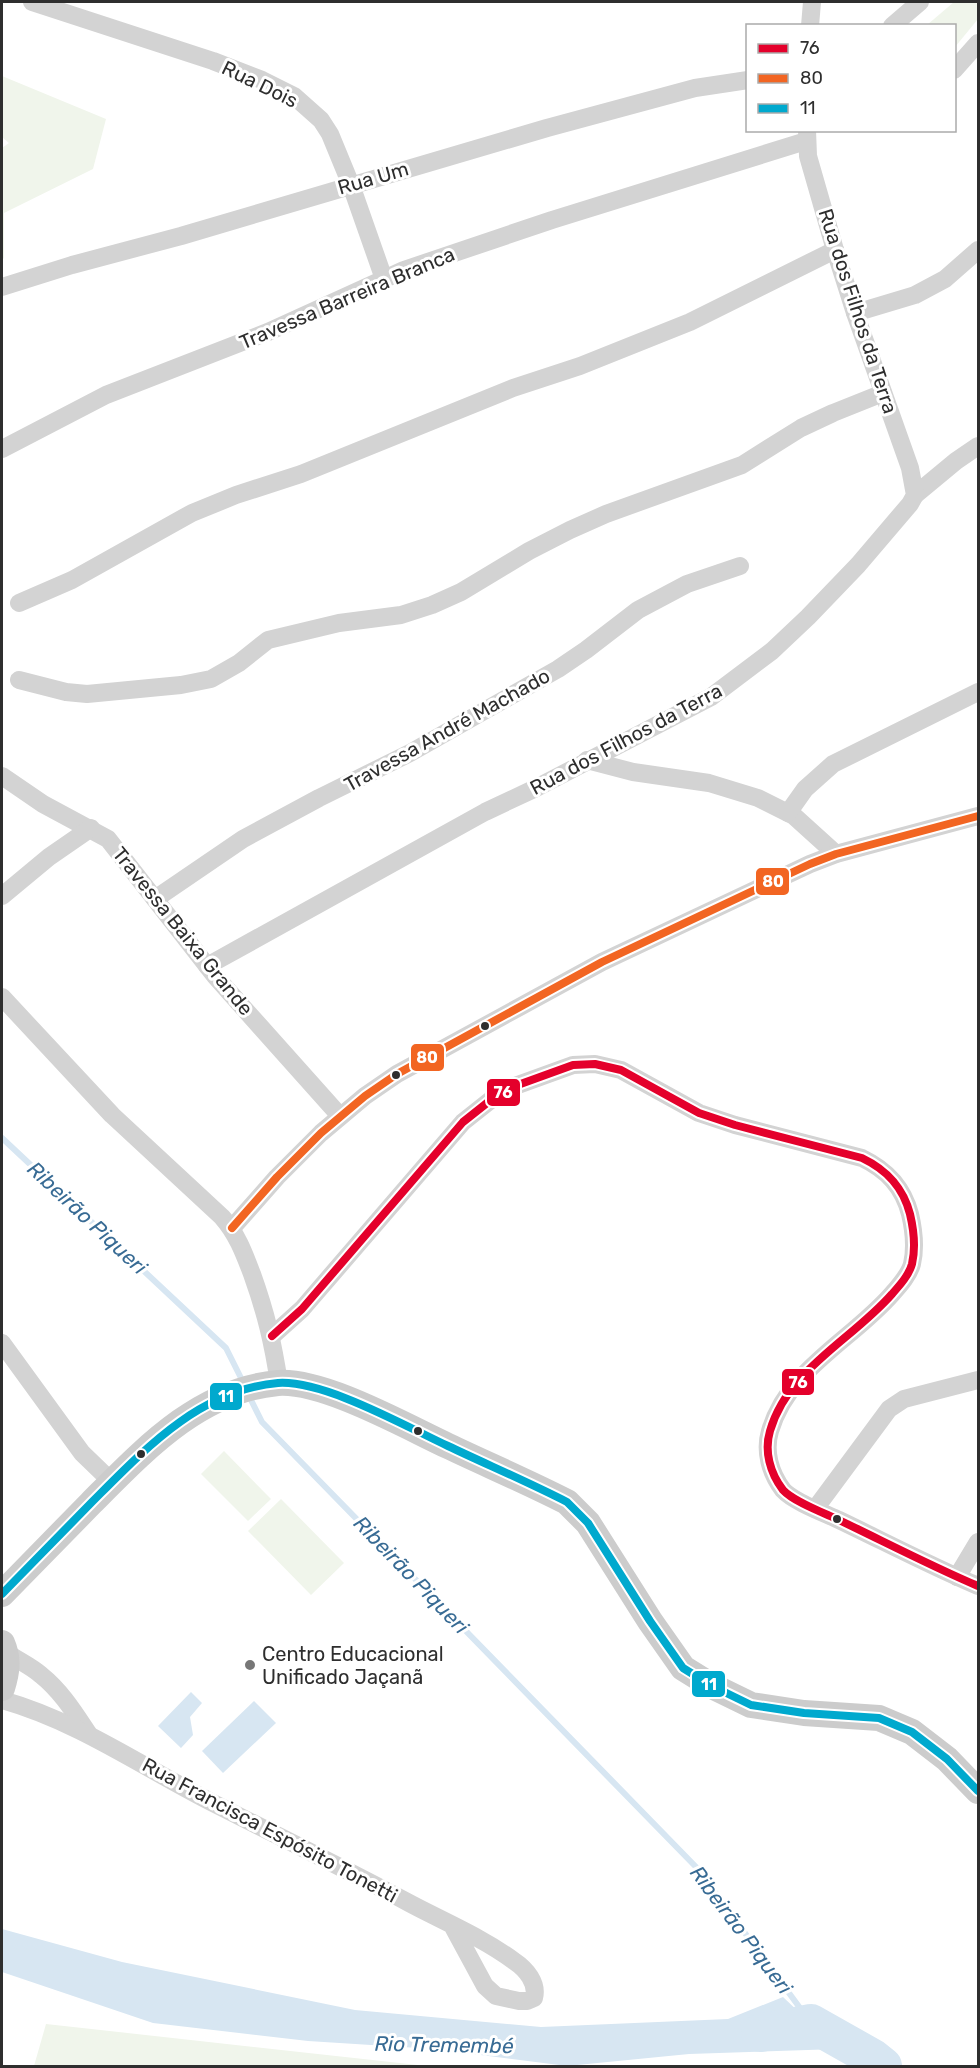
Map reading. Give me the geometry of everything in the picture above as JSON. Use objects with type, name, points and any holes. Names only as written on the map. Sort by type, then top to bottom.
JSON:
[{"type":"street","name":"Rua Dois","points":[[32,2],[213,61],[294,96],[321,120],[330,134],[351,185],[384,279]]},
{"type":"street","points":[[810,24],[812,2]]},
{"type":"street","points":[[894,24],[920,2]]},
{"type":"street","points":[[956,68],[978,43]]},
{"type":"street","name":"Rua Um","points":[[2,288],[72,265],[181,236],[638,103],[695,88],[746,80]]},
{"type":"street","name":"Rua dos Filhos da Terra","points":[[207,966],[485,812],[711,697],[772,651],[808,617],[894,525],[915,495],[910,468],[835,250],[808,156],[807,136]]},
{"type":"street","name":"Travessa Barreira Branca","points":[[2,449],[106,395],[268,332],[384,279],[453,253],[807,136]]},
{"type":"street","points":[[20,603],[72,580],[192,513],[301,474],[513,388],[580,366],[680,326],[835,250]]},
{"type":"street","points":[[855,313],[915,295],[945,279],[978,250]]},
{"type":"street","points":[[19,680],[66,692],[87,694],[188,684],[211,679],[239,663],[268,640],[339,623],[401,615],[461,592],[529,551],[570,530],[606,514],[742,465],[801,428],[883,393]]},
{"type":"street","points":[[915,495],[956,461],[978,447]]},
{"type":"street","name":"Travessa André Machado","points":[[155,899],[243,839],[410,753],[549,674],[586,650],[638,610],[687,584],[740,566]]},
{"type":"street","points":[[788,813],[805,789],[833,764],[978,692]]},
{"type":"street","points":[[586,760],[633,772],[709,783],[758,798],[788,813],[836,854]]},
{"type":"street","name":"Travessa Baixa Grande","points":[[2,776],[43,804],[108,838],[207,966],[340,1116]]},
{"type":"street","points":[[232,1228],[277,1177],[340,1116],[397,1074],[558,985],[810,864],[836,854],[978,816]]},
{"type":"street","points":[[2,896],[49,856],[91,828]]},
{"type":"street","points":[[2,997],[112,1115],[232,1228],[243,1249],[263,1302],[272,1336],[274,1384]]},
{"type":"street","points":[[272,1336],[302,1309],[463,1122],[515,1086],[573,1065],[595,1064],[621,1070],[699,1113],[735,1125],[862,1158],[880,1167],[897,1184],[906,1200],[915,1234],[912,1264],[903,1281],[883,1304],[810,1368],[790,1389],[775,1414],[767,1440],[767,1453],[774,1478],[785,1493],[978,1586]]},
{"type":"street","points":[[2,1343],[82,1453],[112,1482]]},
{"type":"street","points":[[815,1509],[889,1409],[904,1399],[978,1380]]},
{"type":"street","points":[[2,1594],[112,1482],[182,1420],[223,1396],[274,1384],[317,1388],[366,1407],[567,1502],[588,1523],[650,1621],[683,1668],[712,1686],[751,1705],[804,1713],[879,1718],[912,1732],[947,1759],[978,1791]]},
{"type":"street","points":[[957,1576],[978,1542]]},
{"type":"street","points":[[2,1688],[7,1667],[4,1648]]},
{"type":"street","points":[[4,1648],[54,1686],[68,1702],[88,1733]]},
{"type":"street","name":"Rua Francisca Espósito Tonetti","points":[[2,1700],[65,1722],[88,1733],[201,1797],[452,1925],[501,1952],[523,1968],[533,1982],[536,1991],[534,1998],[519,2001],[496,1996],[485,1986],[452,1925]]},
{"type":"shaded area","points":[[954,2],[978,2],[978,19],[956,46],[956,24],[928,24]]},
{"type":"shaded area","points":[[2,76],[106,119],[93,169],[4,213],[4,258],[2,260],[2,148],[9,143],[2,137]]},
{"type":"shaded area","points":[[224,1451],[271,1499],[248,1521],[201,1474]]},
{"type":"shaded area","points":[[281,1499],[344,1563],[311,1595],[248,1531]]},
{"type":"shaded area","points":[[46,2024],[427,2066],[34,2066]]},
{"type":"water","points":[[191,1692],[202,1703],[190,1717],[193,1735],[181,1748],[158,1726]]},
{"type":"water","points":[[254,1701],[276,1723],[223,1773],[202,1751]]},
{"type":"water","points":[[2,1929],[122,1962],[355,2010],[541,2027],[728,2019],[783,1997],[838,2049],[689,2054],[567,2066],[434,2049],[308,2041],[153,2023],[2,1972]]},
{"type":"waterway","name":"Ribeirão Piqueri","points":[[2,1138],[226,1348],[244,1384]]},
{"type":"waterway","name":"Ribeirão Piqueri","points":[[249,1396],[262,1422],[698,1869],[811,2023]]},
{"type":"waterway","name":"Rio Tremembé","points":[[760,2033],[811,2023],[883,2066]]},
{"type":"transit line","name":"80","points":[[232,1228],[277,1177],[321,1133],[365,1096],[397,1074],[602,962],[810,864],[836,854],[978,816]]},
{"type":"transit line","name":"76","points":[[272,1336],[302,1309],[463,1122],[492,1099],[515,1086],[573,1065],[595,1064],[621,1070],[699,1113],[735,1125],[862,1158],[893,1180],[910,1214],[914,1245],[909,1272],[876,1311],[823,1356],[791,1390],[779,1409],[770,1431],[769,1462],[778,1483],[794,1499],[978,1586]]},
{"type":"transit line","name":"11","points":[[2,1594],[131,1463],[175,1426],[198,1410],[223,1397],[249,1388],[278,1383],[297,1384],[341,1396],[387,1416],[567,1502],[588,1523],[650,1621],[683,1668],[712,1686],[751,1705],[804,1713],[879,1718],[912,1732],[947,1759],[978,1791]]},
{"type":"place","name":"Centro Educacional Unificado Jaçanã","points":[[250,1665]]}]
